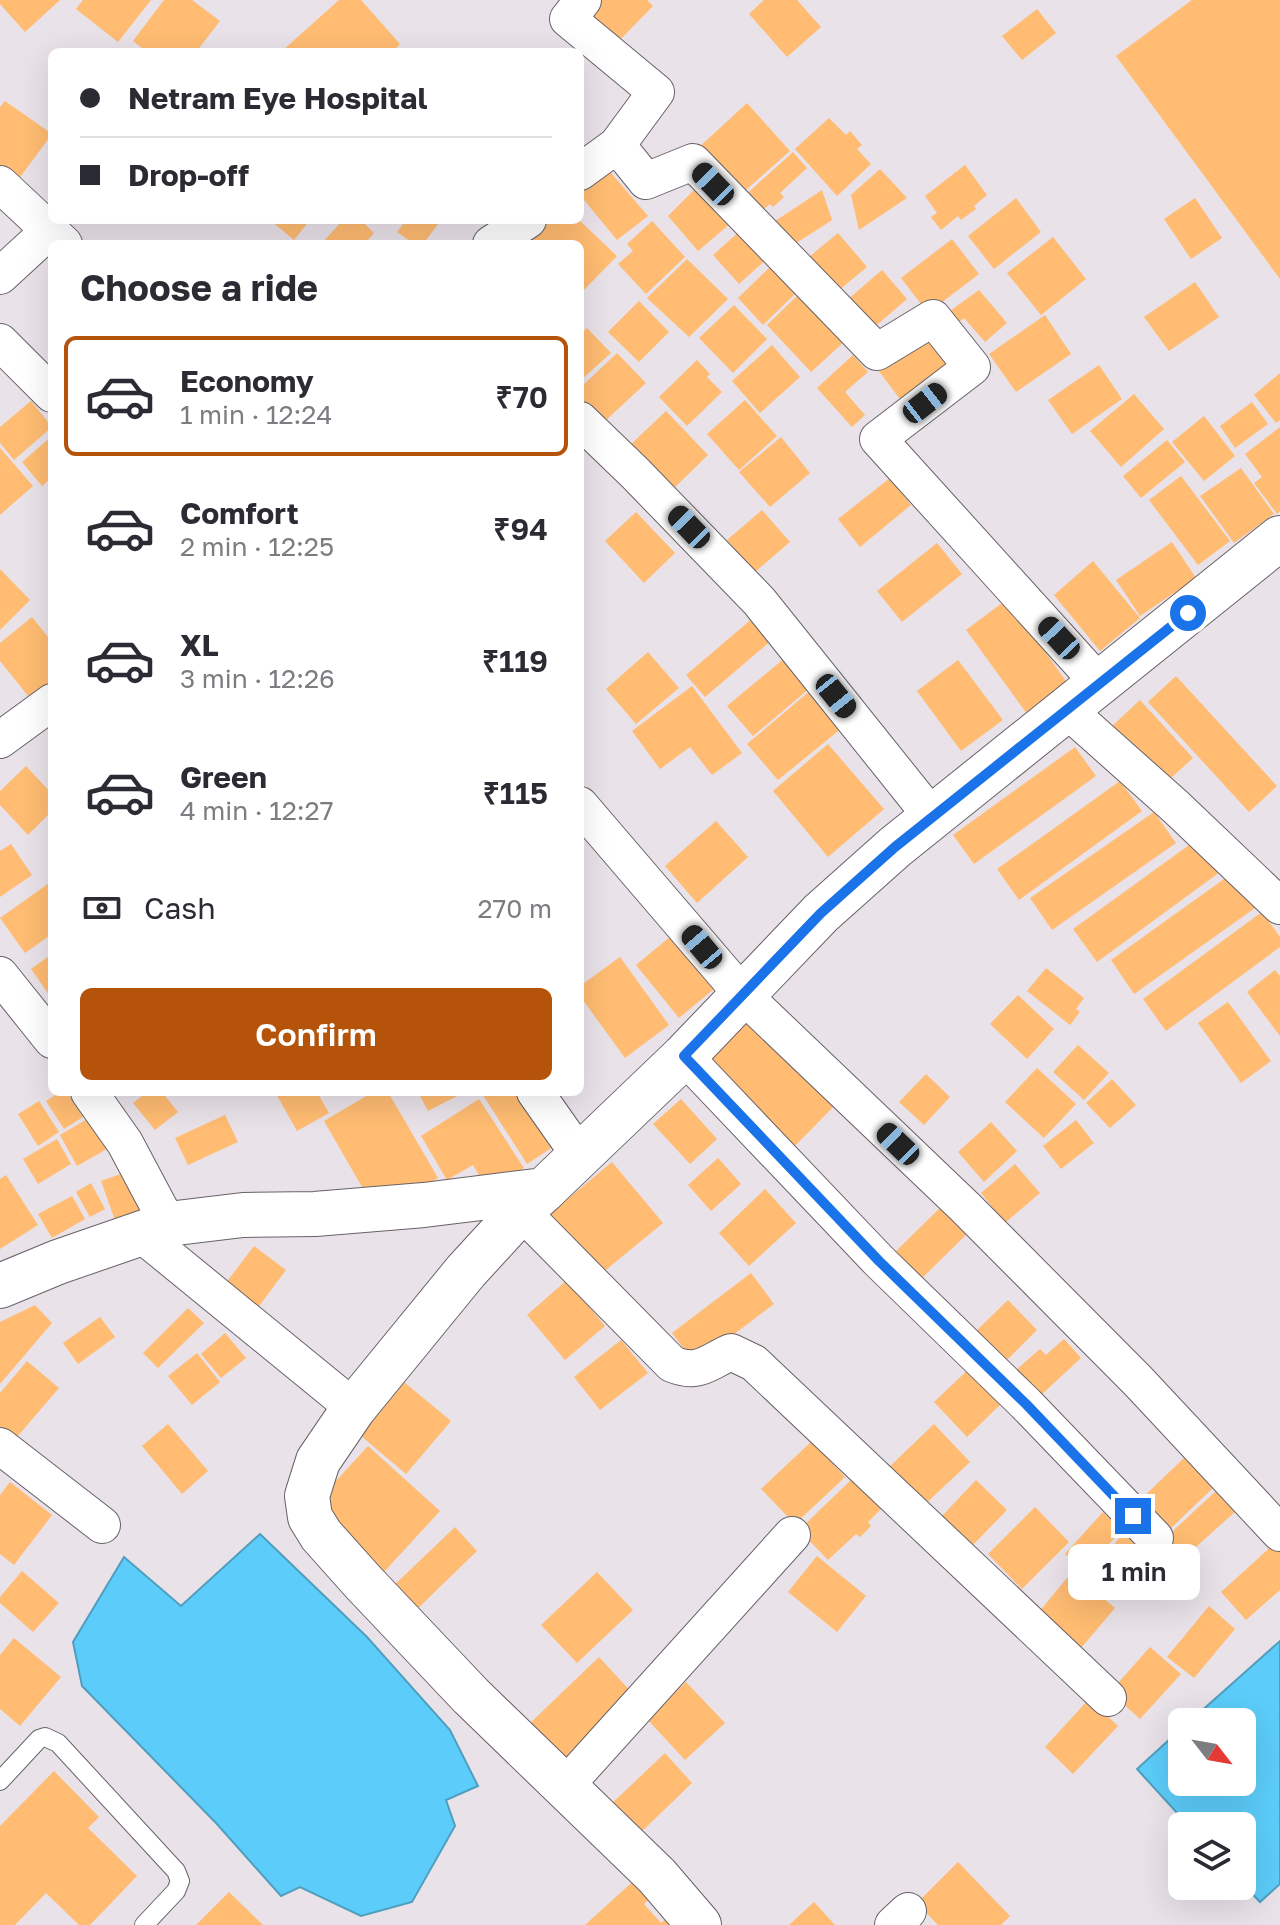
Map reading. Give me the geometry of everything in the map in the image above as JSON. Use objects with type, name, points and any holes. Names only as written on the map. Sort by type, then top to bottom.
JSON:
[{"type":"street","points":[[583,0],[568,19],[656,92],[617,145],[584,169]]},
{"type":"street","points":[[617,145],[646,181],[693,162],[877,352],[933,318],[972,367],[878,439],[1083,696],[1176,807],[1280,906]]},
{"type":"street","points":[[0,184],[57,237]]},
{"type":"street","points":[[497,240],[520,224]]},
{"type":"street","points":[[0,276],[48,243]]},
{"type":"street","points":[[0,342],[48,390]]},
{"type":"street","points":[[584,424],[759,601],[932,817]]},
{"type":"street","points":[[699,1925],[657,1876],[449,1673],[321,1535],[310,1517],[307,1496],[318,1461],[354,1408],[466,1271],[533,1200],[684,1056],[821,913],[932,817],[1280,538]]},
{"type":"street","points":[[0,740],[48,705]]},
{"type":"street","points":[[584,810],[742,994],[965,1207],[1138,1381],[1280,1533]]},
{"type":"street","points":[[0,975],[48,1035]]},
{"type":"street","points":[[684,1056],[879,1261],[1026,1404],[1155,1538]]},
{"type":"street","points":[[92,1096],[125,1143],[155,1229],[354,1408]]},
{"type":"street","points":[[538,1096],[580,1156]]},
{"type":"street","points":[[0,1286],[58,1262],[155,1229],[243,1215],[315,1214],[533,1200]]},
{"type":"street","points":[[533,1200],[672,1364],[687,1370],[705,1366],[731,1352],[754,1363],[1108,1698]]},
{"type":"street","points":[[0,1446],[102,1525]]},
{"type":"street","points":[[566,1785],[792,1535]]},
{"type":"lane","points":[[0,1781],[39,1739],[45,1737],[58,1743],[176,1871],[180,1881],[176,1891],[144,1925]]},
{"type":"water","points":[[260,1534],[367,1637],[450,1730],[478,1786],[446,1800],[455,1826],[412,1902],[361,1916],[300,1887],[281,1896],[216,1823],[82,1686],[73,1642],[124,1557],[181,1606]]},
{"type":"water","points":[[1280,1641],[1280,1884],[1260,1902],[1256,1898],[1256,1812],[1176,1812],[1137,1769],[1168,1741],[1168,1796],[1256,1796],[1256,1708],[1205,1708]]},
{"type":"building","points":[[0,0],[60,0],[25,32],[0,4]]},
{"type":"building","points":[[83,0],[151,0],[118,42],[76,9]]},
{"type":"building","points":[[164,0],[192,0],[220,21],[199,48],[142,48],[133,41]]},
{"type":"building","points":[[339,0],[361,0],[400,44],[396,48],[285,48]]},
{"type":"building","points":[[588,0],[647,0],[653,6],[613,47],[577,12]]},
{"type":"building","points":[[764,0],[797,0],[821,27],[787,57],[749,14]]},
{"type":"building","points":[[1192,0],[1280,0],[1280,279],[1116,56]]},
{"type":"building","points":[[1037,9],[1056,33],[1022,60],[1002,36]]},
{"type":"building","points":[[5,101],[48,131],[48,139],[18,180],[0,167],[0,107]]},
{"type":"building","points":[[747,103],[790,151],[738,197],[696,150]]},
{"type":"building","points":[[829,118],[846,135],[850,131],[862,145],[857,149],[871,164],[837,196],[795,149]]},
{"type":"building","points":[[793,152],[807,168],[780,193],[784,197],[758,214],[743,197]]},
{"type":"building","points":[[599,159],[648,216],[617,240],[584,200],[584,173]]},
{"type":"building","points":[[965,165],[987,195],[974,206],[976,209],[961,220],[958,216],[941,230],[931,217],[937,213],[925,196]]},
{"type":"building","points":[[880,169],[907,198],[859,230],[851,195]]},
{"type":"building","points":[[694,190],[731,223],[698,251],[668,216]]},
{"type":"building","points":[[822,190],[832,220],[787,249],[766,227]]},
{"type":"building","points":[[1016,198],[1041,232],[994,269],[968,236]]},
{"type":"building","points":[[1195,198],[1222,238],[1191,259],[1164,219]]},
{"type":"building","points":[[652,221],[685,257],[646,294],[618,264],[633,251],[627,244]]},
{"type":"building","points":[[275,224],[307,224],[294,240]]},
{"type":"building","points":[[339,224],[365,224],[374,233],[368,240],[325,240]]},
{"type":"building","points":[[403,224],[438,224],[426,240],[408,240],[397,232]]},
{"type":"building","points":[[545,224],[583,224],[617,256],[584,290],[584,240],[530,240]]},
{"type":"building","points":[[742,229],[768,258],[739,284],[713,255]]},
{"type":"building","points":[[838,233],[867,267],[827,300],[798,266]]},
{"type":"building","points":[[1053,237],[1086,279],[1041,315],[1007,273]]},
{"type":"building","points":[[952,239],[979,274],[928,313],[901,278]]},
{"type":"building","points":[[687,259],[728,299],[689,337],[647,298]]},
{"type":"building","points":[[772,265],[797,292],[763,325],[738,298]]},
{"type":"building","points":[[882,270],[907,299],[864,336],[839,307]]},
{"type":"building","points":[[1195,282],[1219,317],[1169,351],[1144,317]]},
{"type":"building","points":[[979,290],[1007,323],[985,342],[964,318],[959,322],[950,311]]},
{"type":"building","points":[[800,293],[845,341],[811,372],[767,325]]},
{"type":"building","points":[[639,301],[669,332],[639,362],[608,332]]},
{"type":"building","points":[[734,305],[767,339],[733,373],[699,338]]},
{"type":"building","points":[[1045,315],[1071,354],[1016,392],[989,354]]},
{"type":"building","points":[[587,328],[611,353],[584,377],[584,331]]},
{"type":"building","points":[[925,334],[950,366],[903,403],[878,370]]},
{"type":"building","points":[[772,345],[800,377],[760,413],[732,381]]},
{"type":"building","points":[[617,353],[646,383],[603,423],[584,402],[584,384]]},
{"type":"building","points":[[853,355],[868,372],[845,392],[865,415],[852,427],[817,388]]},
{"type":"building","points":[[697,360],[710,374],[707,377],[722,392],[687,426],[659,397]]},
{"type":"building","points":[[1099,365],[1122,399],[1072,434],[1048,400]]},
{"type":"building","points":[[1280,373],[1280,420],[1276,423],[1254,395]]},
{"type":"building","points":[[1134,394],[1164,429],[1121,467],[1090,431]]},
{"type":"building","points":[[745,400],[777,436],[739,470],[707,434]]},
{"type":"building","points":[[31,401],[48,422],[48,430],[14,460],[0,443],[0,427]]},
{"type":"building","points":[[1252,402],[1268,424],[1235,448],[1220,426]]},
{"type":"building","points":[[666,411],[708,455],[669,493],[626,449]]},
{"type":"building","points":[[1204,416],[1235,456],[1204,481],[1172,442]]},
{"type":"building","points":[[1280,427],[1280,511],[1277,514],[1254,483],[1262,477],[1245,454]]},
{"type":"building","points":[[781,437],[810,473],[770,507],[739,472]]},
{"type":"building","points":[[48,439],[48,481],[42,486],[22,462]]},
{"type":"building","points":[[1167,440],[1185,462],[1141,498],[1123,476]]},
{"type":"building","points":[[0,448],[33,486],[0,515]]},
{"type":"building","points":[[1241,468],[1274,514],[1234,543],[1200,496]]},
{"type":"building","points":[[1181,476],[1230,541],[1198,565],[1149,500]]},
{"type":"building","points":[[890,478],[911,505],[860,547],[838,519]]},
{"type":"building","points":[[762,510],[790,542],[755,572],[727,540]]},
{"type":"building","points":[[636,512],[675,553],[644,583],[605,541]]},
{"type":"building","points":[[1172,542],[1196,578],[1140,616],[1116,580]]},
{"type":"building","points":[[937,543],[962,574],[902,622],[877,591]]},
{"type":"building","points":[[1093,561],[1140,618],[1100,651],[1054,595]]},
{"type":"building","points":[[0,569],[30,600],[0,630]]},
{"type":"building","points":[[1006,600],[1050,651],[1046,653],[1068,684],[1027,714],[966,630]]},
{"type":"building","points":[[760,612],[779,634],[705,697],[686,675]]},
{"type":"building","points":[[32,617],[48,637],[48,690],[33,702],[0,661],[0,643]]},
{"type":"building","points":[[648,652],[679,688],[636,724],[606,689]]},
{"type":"building","points":[[786,657],[811,687],[753,736],[727,706]]},
{"type":"building","points":[[958,660],[1003,720],[961,751],[917,691]]},
{"type":"building","points":[[1176,676],[1277,786],[1249,812],[1148,702]]},
{"type":"building","points":[[692,686],[742,753],[712,775],[690,747],[660,769],[632,731]]},
{"type":"building","points":[[811,690],[842,728],[778,780],[747,744]]},
{"type":"building","points":[[1140,700],[1193,758],[1162,786],[1110,728]]},
{"type":"building","points":[[828,744],[884,809],[828,857],[773,791]]},
{"type":"building","points":[[1075,747],[1096,776],[974,864],[953,835]]},
{"type":"building","points":[[26,766],[48,790],[48,815],[28,835],[0,805],[0,791]]},
{"type":"building","points":[[1120,781],[1142,811],[1019,900],[997,869]]},
{"type":"building","points":[[1154,812],[1176,843],[1052,930],[1030,898]]},
{"type":"building","points":[[716,821],[748,857],[697,903],[665,866]]},
{"type":"building","points":[[1196,840],[1220,872],[1097,962],[1073,929]]},
{"type":"building","points":[[11,844],[32,875],[0,897],[0,851]]},
{"type":"building","points":[[1231,874],[1255,908],[1134,994],[1111,960]]},
{"type":"building","points":[[48,884],[48,937],[25,953],[0,918]]},
{"type":"building","points":[[1262,912],[1280,937],[1280,947],[1166,1031],[1143,999]]},
{"type":"building","points":[[671,936],[714,989],[679,1018],[636,965]]},
{"type":"building","points":[[48,957],[48,993],[31,969]]},
{"type":"building","points":[[620,957],[669,1025],[625,1058],[584,1002],[584,983]]},
{"type":"building","points":[[1046,968],[1084,998],[1076,1009],[1080,1012],[1070,1025],[1027,991]]},
{"type":"building","points":[[1275,970],[1280,976],[1280,1036],[1247,992]]},
{"type":"building","points":[[1018,995],[1054,1029],[1027,1059],[990,1024]]},
{"type":"building","points":[[1228,1002],[1271,1061],[1241,1083],[1198,1023]]},
{"type":"building","points":[[757,1013],[842,1098],[790,1151],[704,1066]]},
{"type":"building","points":[[1078,1045],[1109,1073],[1084,1100],[1053,1072]]},
{"type":"building","points":[[1037,1068],[1076,1104],[1044,1138],[1005,1102]]},
{"type":"building","points":[[926,1074],[950,1097],[924,1125],[899,1102]]},
{"type":"building","points":[[1112,1079],[1136,1105],[1110,1128],[1086,1103]]},
{"type":"building","points":[[54,1096],[70,1096],[83,1117],[64,1129],[46,1101]]},
{"type":"building","points":[[142,1096],[165,1096],[178,1112],[155,1130],[133,1103]]},
{"type":"building","points":[[277,1096],[319,1096],[329,1113],[297,1131]]},
{"type":"building","points":[[366,1096],[390,1096],[438,1178],[407,1196],[373,1206],[324,1121]]},
{"type":"building","points":[[420,1096],[457,1096],[428,1111]]},
{"type":"building","points":[[484,1096],[521,1096],[553,1147],[527,1164]]},
{"type":"building","points":[[479,1099],[524,1168],[487,1189],[473,1165],[447,1180],[421,1136]]},
{"type":"building","points":[[681,1099],[717,1139],[690,1164],[653,1124]]},
{"type":"building","points":[[39,1101],[59,1132],[38,1146],[18,1114]]},
{"type":"building","points":[[225,1115],[238,1142],[188,1165],[175,1138]]},
{"type":"building","points":[[89,1118],[107,1149],[77,1166],[60,1135]]},
{"type":"building","points":[[1076,1120],[1094,1143],[1061,1169],[1043,1146]]},
{"type":"building","points":[[991,1122],[1017,1151],[984,1182],[958,1152]]},
{"type":"building","points":[[57,1139],[71,1164],[38,1184],[23,1159]]},
{"type":"building","points":[[718,1158],[741,1184],[711,1211],[688,1185]]},
{"type":"building","points":[[612,1162],[663,1223],[596,1278],[546,1217]]},
{"type":"building","points":[[1015,1164],[1040,1193],[1005,1223],[981,1193]]},
{"type":"building","points":[[129,1171],[145,1215],[117,1226],[101,1181]]},
{"type":"building","points":[[6,1175],[38,1225],[0,1249],[0,1179]]},
{"type":"building","points":[[91,1183],[105,1209],[90,1217],[76,1192]]},
{"type":"building","points":[[765,1189],[796,1223],[749,1266],[719,1233]]},
{"type":"building","points":[[72,1196],[85,1219],[52,1238],[38,1214]]},
{"type":"building","points":[[946,1202],[973,1228],[915,1285],[889,1258]]},
{"type":"building","points":[[254,1246],[286,1270],[257,1309],[225,1284]]},
{"type":"building","points":[[751,1273],[774,1304],[695,1364],[672,1333]]},
{"type":"building","points":[[567,1280],[605,1326],[565,1360],[527,1315]]},
{"type":"building","points":[[1008,1300],[1037,1330],[999,1368],[970,1337]]},
{"type":"building","points":[[35,1305],[52,1323],[0,1384],[0,1322]]},
{"type":"building","points":[[188,1308],[204,1323],[158,1368],[143,1353]]},
{"type":"building","points":[[100,1317],[115,1337],[78,1364],[63,1343]]},
{"type":"building","points":[[225,1333],[246,1358],[221,1378],[201,1354]]},
{"type":"building","points":[[1064,1339],[1081,1358],[1040,1396],[1019,1379],[1023,1376],[1017,1369],[1040,1349],[1046,1355]]},
{"type":"building","points":[[621,1340],[648,1373],[600,1410],[574,1377]]},
{"type":"building","points":[[197,1353],[220,1382],[192,1405],[168,1376]]},
{"type":"building","points":[[27,1361],[59,1388],[11,1444],[0,1434],[0,1393]]},
{"type":"building","points":[[973,1365],[1006,1399],[967,1437],[934,1402]]},
{"type":"building","points":[[398,1377],[451,1421],[406,1474],[354,1430]]},
{"type":"building","points":[[168,1424],[208,1471],[182,1494],[142,1446]]},
{"type":"building","points":[[934,1424],[970,1462],[920,1509],[885,1471]]},
{"type":"building","points":[[812,1441],[845,1477],[795,1524],[761,1489]]},
{"type":"building","points":[[368,1446],[440,1511],[383,1573],[312,1507]]},
{"type":"building","points":[[1186,1456],[1215,1486],[1166,1533],[1137,1503]]},
{"type":"building","points":[[852,1479],[881,1509],[868,1522],[871,1526],[860,1537],[856,1534],[828,1560],[799,1530]]},
{"type":"building","points":[[976,1480],[1007,1510],[971,1547],[941,1517]]},
{"type":"building","points":[[10,1482],[52,1515],[14,1565],[0,1554],[0,1495]]},
{"type":"building","points":[[1217,1490],[1236,1511],[1178,1563],[1160,1543]]},
{"type":"building","points":[[1035,1507],[1069,1542],[1022,1589],[988,1554]]},
{"type":"building","points":[[1103,1512],[1122,1530],[1084,1571],[1065,1554]]},
{"type":"building","points":[[455,1527],[477,1551],[411,1615],[388,1591]]},
{"type":"building","points":[[1124,1533],[1151,1556],[1113,1600],[1086,1576]]},
{"type":"building","points":[[1275,1543],[1280,1549],[1280,1590],[1246,1620],[1221,1592]]},
{"type":"building","points":[[817,1556],[866,1596],[837,1632],[788,1592]]},
{"type":"building","points":[[22,1571],[59,1603],[33,1632],[0,1603],[0,1597]]},
{"type":"building","points":[[597,1572],[633,1610],[577,1663],[541,1625]]},
{"type":"building","points":[[1072,1572],[1115,1608],[1076,1654],[1034,1618]]},
{"type":"building","points":[[1209,1606],[1235,1629],[1194,1678],[1167,1657]]},
{"type":"building","points":[[14,1638],[61,1677],[20,1726],[0,1709],[0,1655]]},
{"type":"building","points":[[1150,1647],[1181,1674],[1140,1719],[1110,1692]]},
{"type":"building","points":[[599,1657],[634,1695],[560,1765],[525,1728]]},
{"type":"building","points":[[686,1682],[725,1723],[685,1760],[647,1719]]},
{"type":"building","points":[[1089,1699],[1118,1726],[1073,1774],[1045,1747]]},
{"type":"building","points":[[665,1753],[692,1783],[635,1838],[607,1808]]},
{"type":"building","points":[[54,1771],[99,1817],[88,1828],[137,1876],[90,1925],[79,1925],[46,1893],[15,1925],[0,1925],[0,1826]]},
{"type":"building","points":[[958,1862],[1010,1916],[1001,1925],[938,1925],[917,1903]]},
{"type":"building","points":[[640,1875],[656,1893],[644,1904],[661,1923],[674,1912],[685,1925],[585,1925]]},
{"type":"building","points":[[229,1892],[263,1925],[196,1925]]},
{"type":"building","points":[[814,1902],[835,1925],[789,1925]]},
{"type":"route","points":[[1133,1516],[1026,1404],[879,1261],[684,1056],[821,913],[895,847],[1188,613]]}]
